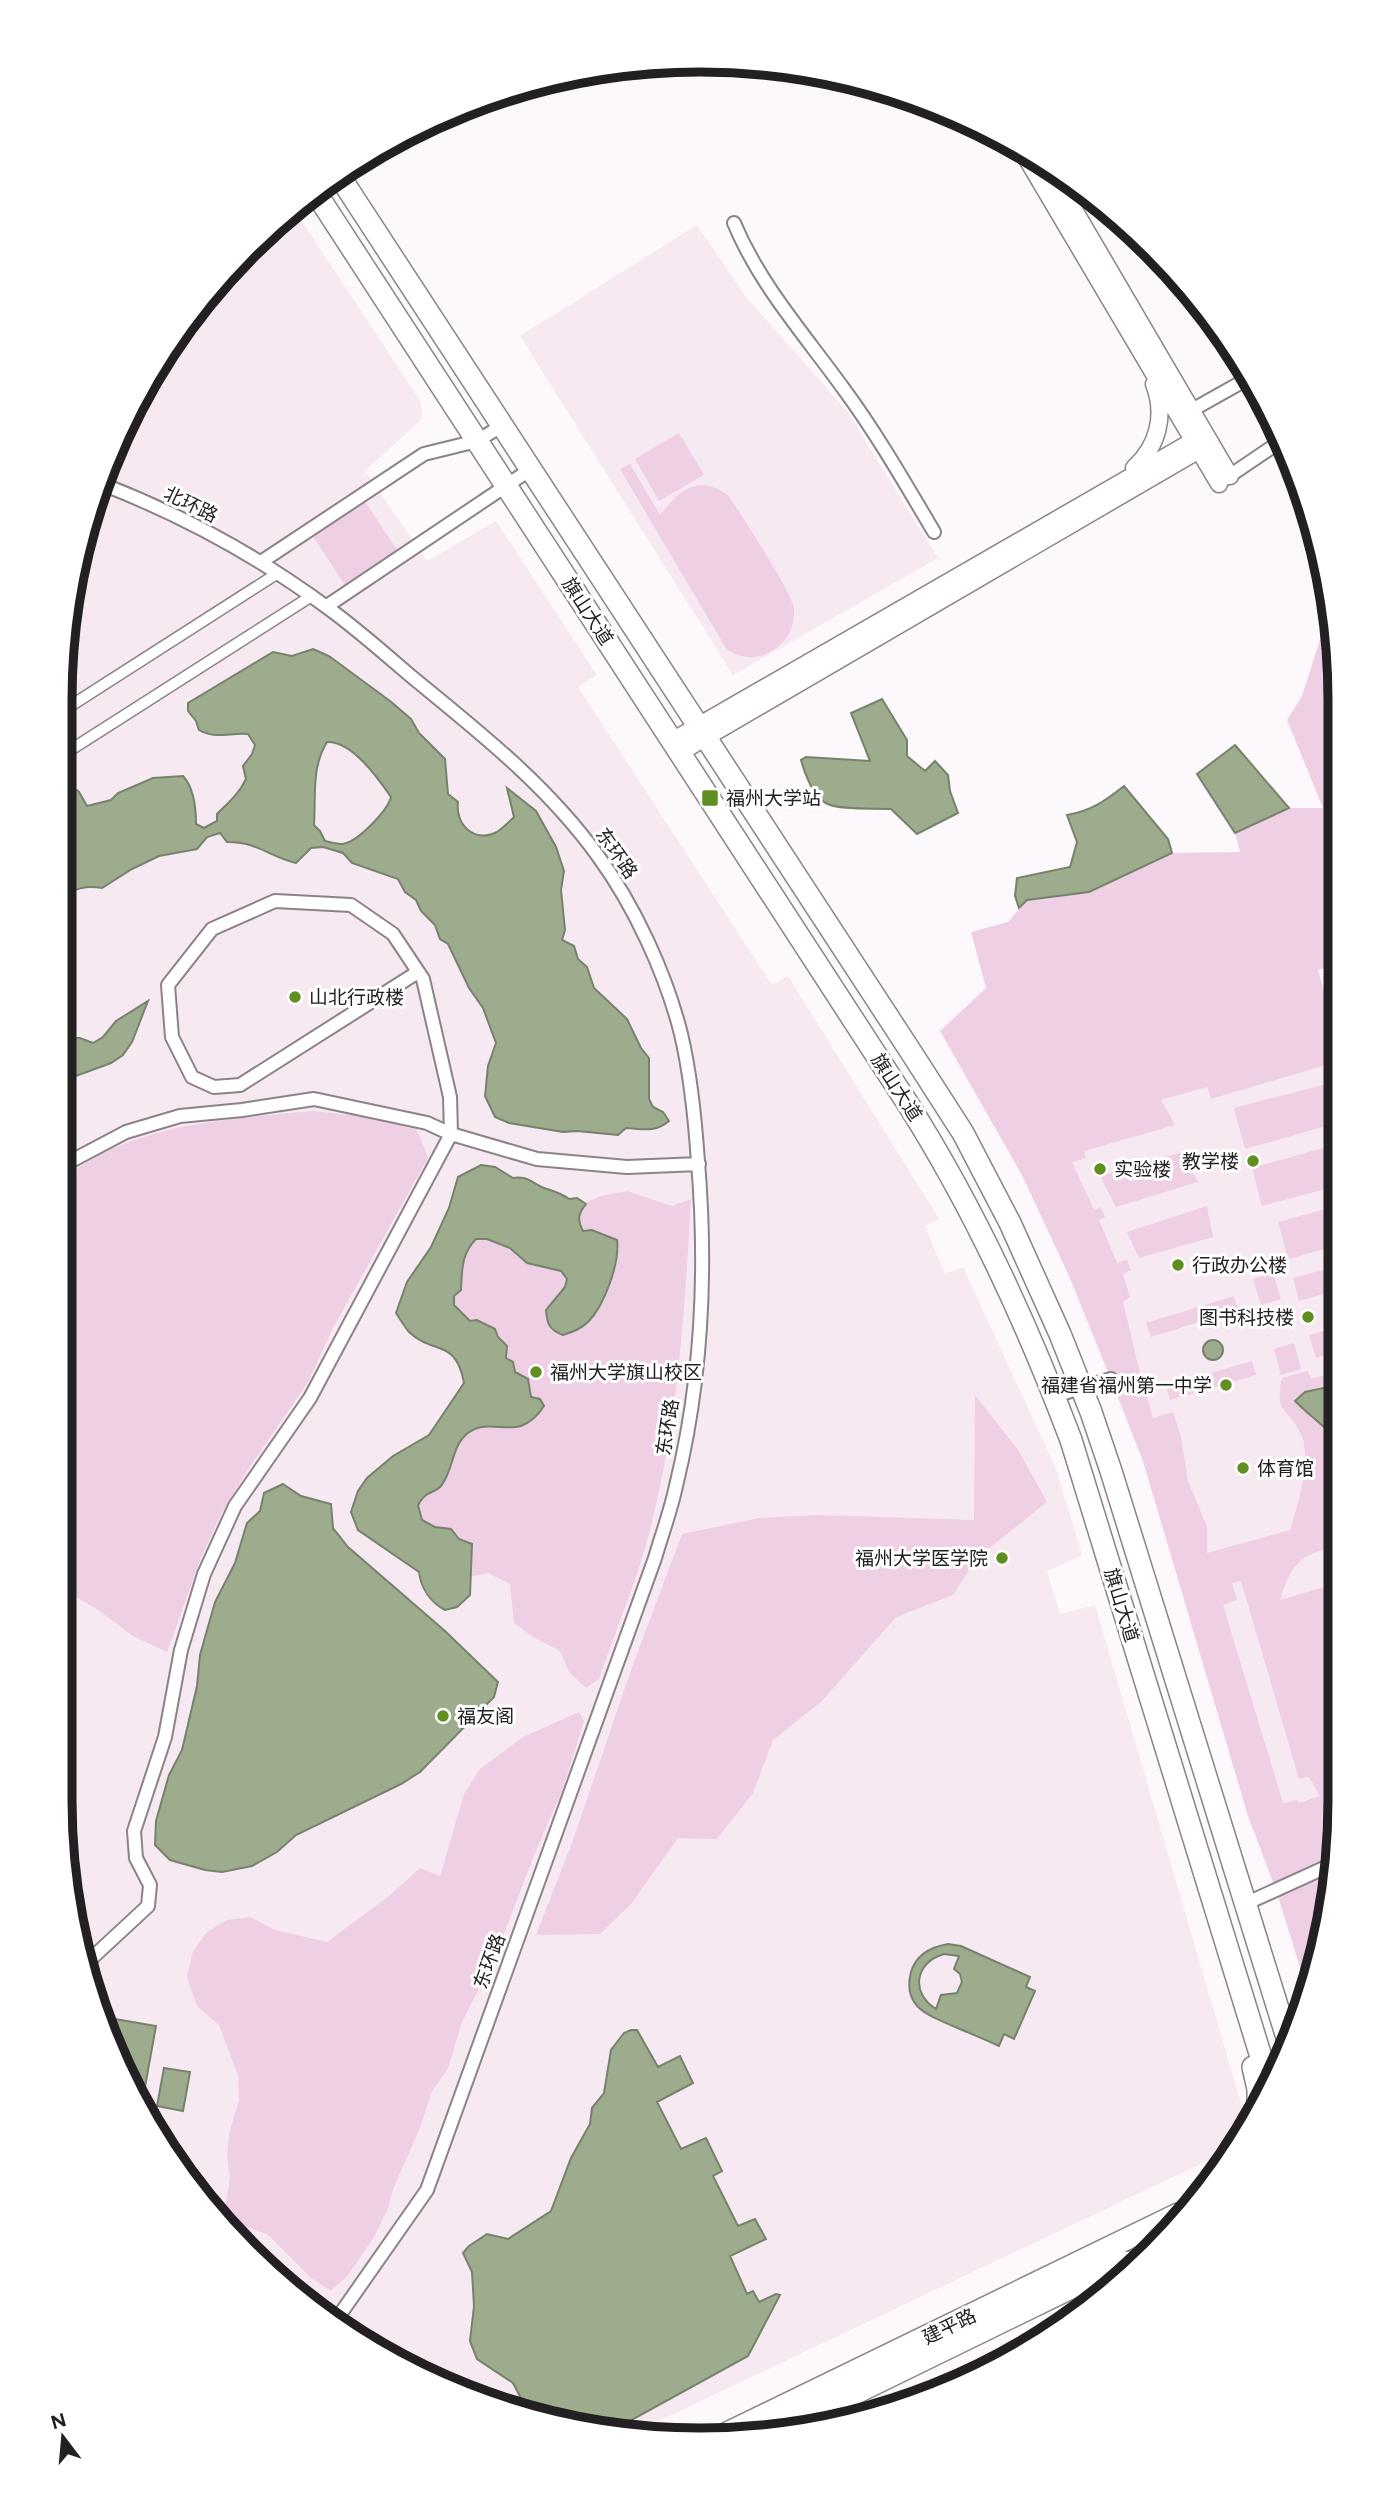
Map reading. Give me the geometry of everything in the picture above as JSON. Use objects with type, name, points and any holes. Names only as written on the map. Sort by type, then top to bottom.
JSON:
[{"type":"main road","name":"旗山大道","points":[[344,183],[963,1133],[991,1185],[1026,1256],[1082,1388],[1111,1471],[1284,2029]]},
{"type":"main road","name":"旗山大道","points":[[321,200],[947,1165],[1007,1283],[1074,1451],[1266,2072]]},
{"type":"main road","points":[[1228,1949],[1242,2036],[1258,2088]]},
{"type":"main road","name":"建平路","points":[[740,2427],[1167,2219]]},
{"type":"main road","name":"建平路","points":[[801,2420],[1125,2262]]},
{"type":"main road","points":[[1108,2270],[1121,2266]]},
{"type":"street","points":[[1041,173],[1139,349],[1225,480],[1274,447]]},
{"type":"street","points":[[1060,186],[1192,410],[1202,442]]},
{"type":"street","points":[[734,223],[748,256],[801,334],[844,388],[887,452],[934,532]]},
{"type":"street","points":[[1116,485],[1149,451],[1160,420],[1156,390],[1139,349]]},
{"type":"street","points":[[1192,410],[1242,382]]},
{"type":"street","points":[[261,562],[424,454],[477,440],[502,425]]},
{"type":"street","points":[[676,747],[1116,485],[1202,442]]},
{"type":"street","points":[[701,732],[1202,442]]},
{"type":"street","points":[[327,607],[531,468]]},
{"type":"street","name":"北环路","points":[[109,488],[177,518],[278,573]]},
{"type":"street","points":[[72,705],[278,573]]},
{"type":"street","name":"东环路","points":[[278,573],[327,607],[498,747],[554,801],[598,856],[628,902],[660,971],[680,1031],[694,1103],[702,1209],[703,1298],[690,1413],[677,1486],[655,1558],[426,2190],[340,2314]]},
{"type":"street","points":[[72,749],[310,597]]},
{"type":"street","points":[[92,1958],[148,1906],[150,1885],[136,1858],[134,1830],[165,1737],[180,1650],[204,1574],[235,1506],[310,1398],[451,1134],[450,1097],[423,979],[393,934],[351,905],[275,901],[212,929],[169,985],[172,1037],[192,1077],[214,1087],[240,1085],[418,972]]},
{"type":"street","points":[[72,1161],[126,1132],[180,1116],[314,1098],[427,1123],[451,1134],[537,1159],[627,1167],[699,1164]]},
{"type":"street","points":[[1054,1396],[1111,1378]]},
{"type":"street","points":[[1245,1904],[1324,1868]]},
{"type":"shaded area","name":"福州大学旗山校区","points":[[299,217],[421,402],[422,419],[365,471],[427,561],[496,521],[597,675],[578,687],[772,985],[788,976],[939,1219],[925,1226],[945,1274],[963,1267],[1056,1469],[1082,1555],[1047,1571],[1060,1614],[1095,1605],[1244,2114],[1217,2156],[648,2426],[577,2416],[498,2395],[422,2363],[351,2322],[286,2272],[228,2214],[178,2149],[137,2078],[105,2002],[93,1963],[77,1882],[73,1841],[73,659],[77,618],[93,537],[105,498],[137,422],[156,386],[202,318],[256,256]]},
{"type":"shaded area","points":[[697,225],[746,297],[847,411],[938,558],[733,675],[520,336]]},
{"type":"shaded area","points":[[679,433],[704,475],[659,501],[635,459]]},
{"type":"shaded area","points":[[630,464],[660,515],[675,498],[699,485],[718,489],[729,496],[792,601],[792,627],[778,646],[756,657],[727,650],[620,469]]},
{"type":"shaded area","points":[[364,500],[399,553],[347,588],[312,535]]},
{"type":"shaded area","points":[[1324,627],[1328,700],[1328,967],[1318,970],[1328,1006],[1328,1074],[1326,1065],[1211,1099],[1207,1087],[1161,1100],[1175,1125],[1084,1151],[1086,1158],[1072,1162],[1094,1210],[1101,1207],[1105,1217],[1099,1220],[1117,1263],[1127,1260],[1131,1270],[1123,1274],[1130,1297],[1123,1302],[1143,1385],[1153,1418],[1173,1412],[1181,1437],[1188,1481],[1207,1527],[1207,1553],[1290,1530],[1303,1481],[1305,1455],[1300,1432],[1281,1404],[1282,1378],[1308,1371],[1311,1379],[1328,1374],[1328,1394],[1315,1390],[1305,1392],[1311,1418],[1328,1430],[1328,1549],[1315,1552],[1299,1562],[1288,1578],[1280,1600],[1328,1586],[1327,1841],[1326,1854],[1320,1857],[1325,1859],[1323,1882],[1303,1976],[1276,1890],[1248,1816],[1143,1461],[1070,1278],[1022,1175],[940,1031],[986,988],[971,932],[1008,922],[1027,900],[1090,892],[1172,853],[1240,852],[1235,833],[1289,808],[1323,808],[1287,720],[1302,696]],"holes":[[[1241,1581],[1299,1779],[1309,1777],[1320,1796],[1299,1803],[1297,1800],[1283,1803],[1223,1605],[1237,1600],[1232,1583]]]},
{"type":"shaded area","points":[[313,649],[329,656],[411,719],[419,733],[445,759],[448,794],[458,802],[460,818],[468,830],[489,835],[504,827],[514,817],[507,788],[536,811],[556,847],[564,871],[561,890],[565,930],[562,940],[574,946],[578,959],[587,967],[594,988],[627,1019],[649,1058],[649,1099],[653,1107],[663,1112],[669,1121],[654,1129],[626,1128],[618,1135],[563,1132],[509,1123],[495,1117],[485,1096],[488,1066],[496,1043],[483,1008],[469,988],[448,944],[440,939],[435,925],[421,911],[416,900],[405,892],[398,879],[352,863],[343,853],[323,847],[311,848],[296,863],[247,844],[227,842],[220,833],[207,837],[197,849],[159,856],[102,888],[80,888],[72,892],[72,786],[79,792],[87,806],[111,800],[118,793],[153,778],[183,776],[192,792],[196,824],[204,828],[217,821],[217,814],[237,794],[246,779],[243,766],[255,745],[248,734],[218,735],[199,730],[188,711],[188,703],[273,652],[292,656]],"holes":[[[327,742],[346,748],[363,762],[391,797],[371,825],[356,838],[342,844],[325,841],[314,825],[315,783],[318,762]]]},
{"type":"shaded area","points":[[882,699],[907,740],[907,756],[925,771],[935,761],[948,775],[950,791],[958,813],[917,834],[891,809],[843,808],[824,802],[811,786],[801,760],[806,757],[870,761],[851,713]]},
{"type":"shaded area","points":[[1235,745],[1289,808],[1235,833],[1197,774]]},
{"type":"shaded area","points":[[1124,786],[1168,839],[1172,853],[1089,892],[1027,900],[1019,908],[1015,896],[1017,878],[1070,867],[1077,842],[1067,815],[1097,805]]},
{"type":"shaded area","name":"福建省福州第一中学","points":[[1300,908],[1328,1006],[1327,1846],[1255,1832],[1143,1461],[1116,1392],[1070,1278],[1022,1175],[940,1031]]},
{"type":"shaded area","points":[[148,1001],[132,1042],[123,1055],[111,1063],[76,1076],[72,1075],[72,1038],[93,1043],[103,1037],[116,1021]]},
{"type":"shaded area","points":[[1328,1084],[1328,1126],[1245,1149],[1234,1108]]},
{"type":"shaded area","points":[[313,1111],[369,1117],[417,1130],[428,1158],[334,1326],[308,1382],[221,1514],[201,1558],[167,1652],[133,1636],[72,1594],[72,1172],[112,1149],[160,1132]]},
{"type":"shaded area","points":[[1328,1147],[1328,1188],[1262,1206],[1252,1168]]},
{"type":"shaded area","points":[[1182,1152],[1198,1182],[1116,1207],[1100,1176]]},
{"type":"shaded area","points":[[481,1165],[495,1167],[513,1178],[527,1179],[569,1199],[577,1198],[586,1204],[579,1217],[583,1231],[592,1230],[617,1240],[617,1249],[610,1284],[600,1306],[582,1327],[563,1335],[550,1326],[546,1310],[565,1287],[567,1279],[561,1271],[527,1263],[510,1248],[487,1239],[476,1239],[467,1251],[463,1263],[461,1290],[454,1296],[454,1305],[470,1321],[477,1320],[495,1329],[498,1337],[507,1346],[506,1358],[513,1362],[515,1372],[528,1379],[531,1397],[540,1399],[544,1406],[525,1424],[515,1427],[487,1426],[468,1433],[458,1445],[441,1486],[427,1494],[418,1505],[422,1520],[435,1527],[451,1529],[459,1539],[472,1544],[470,1595],[457,1607],[445,1610],[427,1594],[419,1572],[358,1530],[351,1512],[358,1491],[367,1478],[393,1456],[429,1435],[464,1383],[455,1359],[449,1353],[409,1332],[396,1313],[407,1282],[431,1247],[449,1208],[458,1177]]},
{"type":"shaded area","points":[[627,1191],[672,1206],[691,1199],[683,1321],[668,1442],[647,1542],[599,1679],[586,1688],[569,1672],[560,1651],[514,1623],[510,1584],[488,1573],[469,1577],[462,1546],[451,1529],[435,1527],[422,1520],[418,1506],[424,1494],[448,1474],[457,1444],[469,1432],[532,1397],[528,1379],[514,1371],[509,1362],[507,1346],[488,1327],[477,1320],[470,1321],[454,1306],[460,1270],[471,1245],[475,1239],[487,1239],[510,1248],[527,1263],[561,1271],[567,1279],[565,1287],[546,1311],[547,1322],[575,1330],[587,1323],[595,1313],[579,1220],[580,1212],[591,1200]]},
{"type":"shaded area","points":[[1207,1206],[1213,1237],[1139,1258],[1127,1232]]},
{"type":"shaded area","points":[[1328,1208],[1328,1248],[1288,1259],[1278,1222]]},
{"type":"shaded area","points":[[1328,1268],[1328,1293],[1299,1301],[1293,1278]]},
{"type":"shaded area","points":[[1273,1273],[1281,1299],[1261,1305],[1253,1279]]},
{"type":"shaded area","points":[[1234,1296],[1238,1310],[1151,1337],[1146,1323]]},
{"type":"shaded area","points":[[1328,1330],[1328,1354],[1316,1358],[1309,1335]]},
{"type":"shaded area","points":[[1213,1340],[1220,1343],[1223,1350],[1220,1357],[1213,1360],[1206,1357],[1203,1350],[1206,1343]]},
{"type":"shaded area","points":[[1294,1343],[1301,1369],[1281,1375],[1274,1349]]},
{"type":"shaded area","points":[[1252,1361],[1256,1375],[1170,1400],[1166,1386]]},
{"type":"shaded area","points":[[1328,1387],[1328,1431],[1295,1401],[1305,1392]]},
{"type":"shaded area","points":[[975,1395],[1018,1450],[1047,1502],[977,1558],[953,1595],[896,1617],[822,1701],[773,1740],[753,1793],[717,1839],[678,1838],[631,1904],[600,1934],[536,1935],[572,1843],[631,1670],[682,1534],[759,1518],[818,1515],[974,1520]]},
{"type":"shaded area","points":[[283,1484],[301,1496],[331,1504],[333,1528],[348,1547],[445,1631],[498,1682],[494,1697],[420,1772],[296,1835],[277,1852],[252,1866],[222,1872],[205,1870],[170,1860],[155,1845],[156,1821],[169,1775],[182,1750],[197,1686],[200,1655],[215,1602],[235,1563],[247,1523],[260,1511],[264,1493]]},
{"type":"shaded area","points":[[579,1712],[584,1721],[563,1789],[495,1957],[462,2022],[448,2068],[431,2093],[420,2128],[373,2239],[348,2275],[331,2291],[310,2277],[267,2234],[244,2226],[225,2208],[230,2179],[227,2155],[230,2130],[239,2100],[238,2075],[219,2025],[197,2006],[187,1977],[193,1951],[207,1932],[227,1920],[250,1917],[275,1930],[327,1942],[389,1896],[420,1868],[440,1876],[464,1794],[480,1769],[523,1737]]},
{"type":"shaded area","points":[[942,1945],[961,1946],[1030,1977],[1026,1987],[1035,1991],[1014,2039],[1004,2034],[999,2046],[935,2018],[914,2002],[909,1984],[913,1966],[925,1952]],"holes":[[[944,1954],[959,1956],[954,1969],[960,1974],[962,1982],[957,1993],[941,1995],[936,2009],[922,1995],[919,1987],[922,1971],[934,1958]]]},
{"type":"shaded area","points":[[115,2019],[156,2026],[144,2092],[137,2078],[114,2025]]},
{"type":"shaded area","points":[[637,2030],[658,2067],[680,2056],[693,2083],[657,2102],[681,2149],[706,2138],[722,2171],[713,2176],[738,2226],[755,2219],[766,2239],[730,2256],[747,2294],[753,2291],[759,2302],[776,2294],[780,2295],[748,2356],[625,2424],[577,2416],[523,2403],[513,2383],[477,2359],[470,2341],[474,2306],[472,2272],[463,2253],[487,2234],[508,2239],[551,2211],[571,2158],[590,2124],[592,2108],[604,2093],[611,2050],[624,2033]]},
{"type":"shaded area","points":[[164,2068],[190,2072],[183,2111],[157,2106]]},
{"type":"place","name":"福州大学站","points":[[710,798]]},
{"type":"place","name":"山北行政楼","points":[[295,997]]},
{"type":"place","name":"教学楼","points":[[1253,1161]]},
{"type":"place","name":"实验楼","points":[[1100,1169]]},
{"type":"place","name":"行政办公楼","points":[[1178,1265]]},
{"type":"place","name":"图书科技楼","points":[[1308,1317]]},
{"type":"place","name":"福州大学旗山校区","points":[[536,1372]]},
{"type":"place","name":"福建省福州第一中学","points":[[1226,1385]]},
{"type":"place","name":"体育馆","points":[[1243,1468]]},
{"type":"place","name":"福州大学医学院","points":[[1002,1558]]},
{"type":"place","name":"福友阁","points":[[443,1716]]}]
